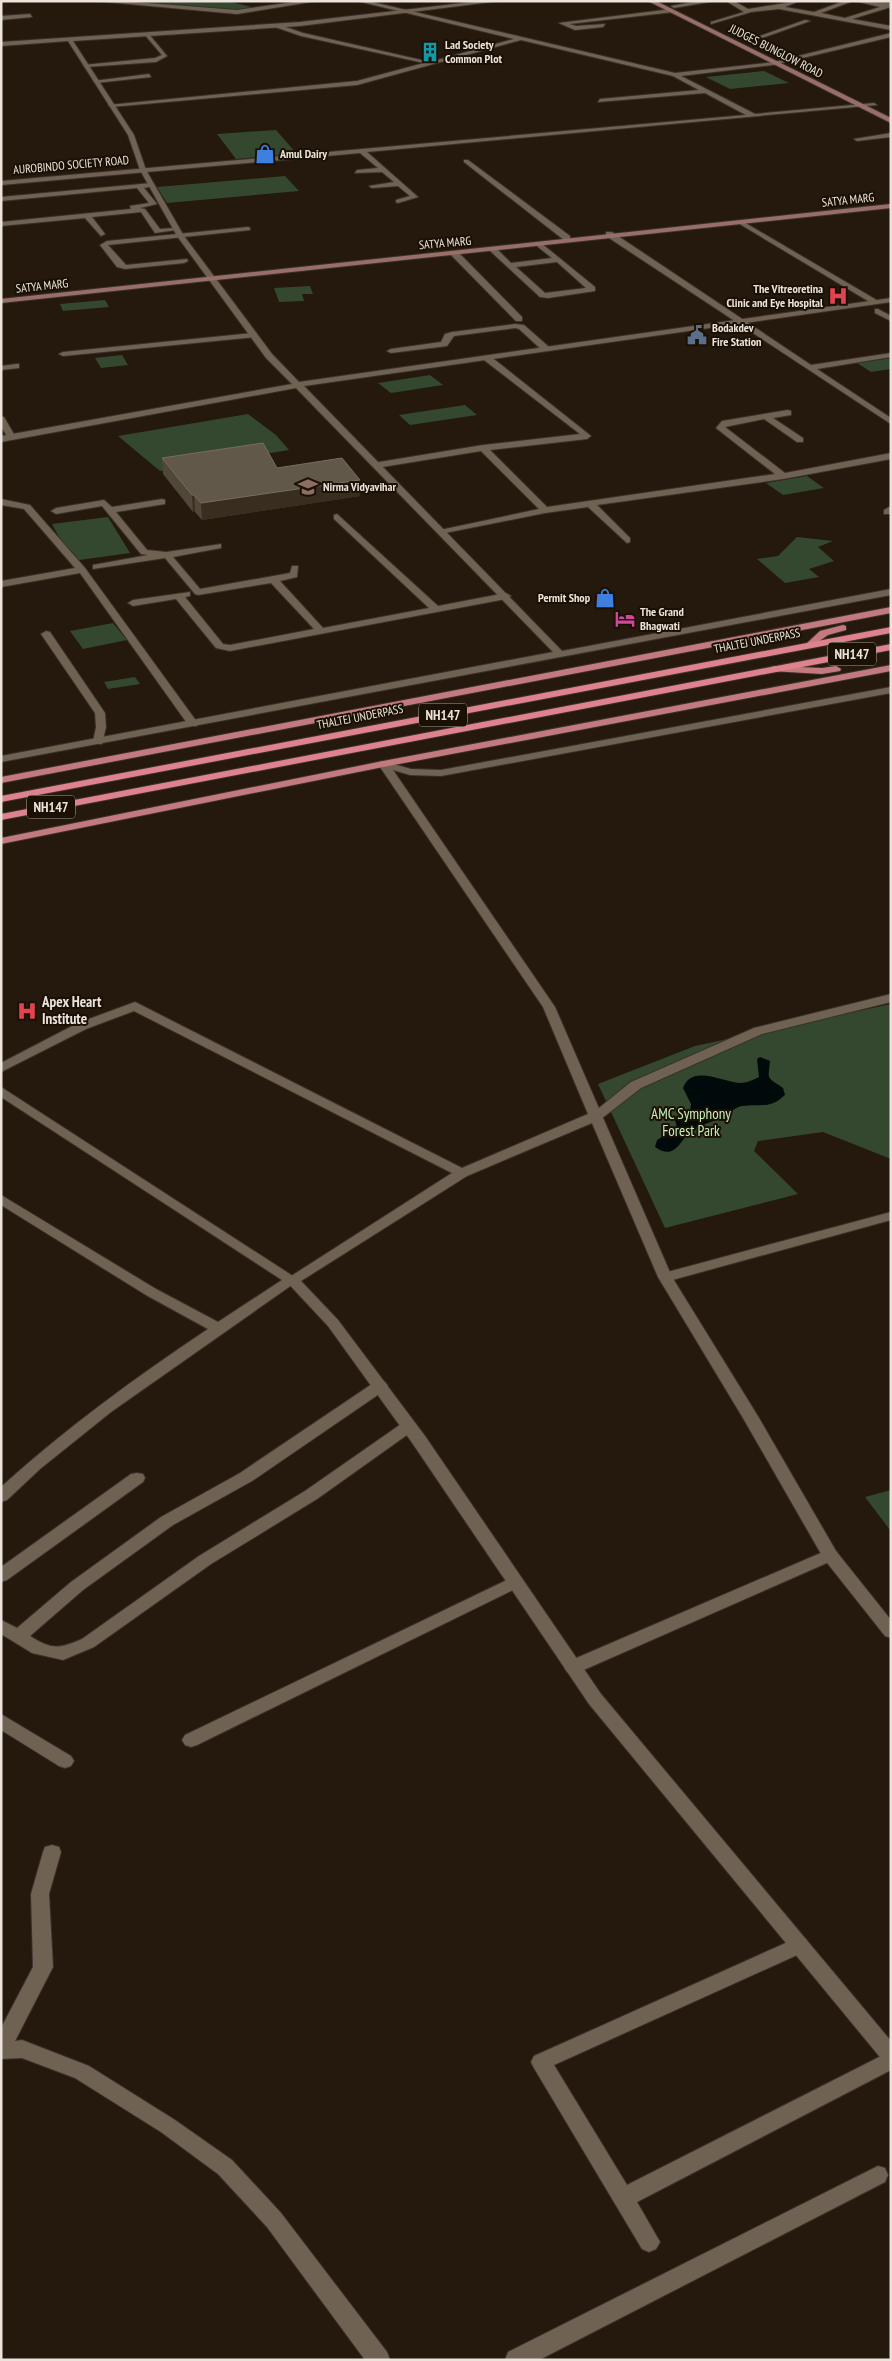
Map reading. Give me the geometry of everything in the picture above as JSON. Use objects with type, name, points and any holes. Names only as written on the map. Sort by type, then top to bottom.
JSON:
[{"type":"highway","name":"NH147","points":[[811,644],[891,630]]},
{"type":"highway","name":"THALTEJ UNDERPASS","points":[[1,800],[811,644]]},
{"type":"highway","name":"NH147","points":[[1,817],[891,647]]},
{"type":"main road","name":"JUDGES BUNGLOW ROAD","points":[[651,1],[722,28]]},
{"type":"main road","name":"JUDGES BUNGLOW ROAD","points":[[663,1],[773,63],[891,121]]},
{"type":"main road","name":"JUDGES BUNGLOW ROAD","points":[[740,36],[756,45]]},
{"type":"main road","name":"JUDGES BUNGLOW ROAD","points":[[772,53],[891,113]]},
{"type":"main road","name":"SATYA MARG","points":[[1,300],[541,245],[611,235],[891,205]]},
{"type":"main road","name":"SATYA MARG","points":[[210,278],[567,238],[844,210]]},
{"type":"main road","points":[[1,780],[891,610]]},
{"type":"main road","points":[[811,644],[824,633],[891,619]]},
{"type":"main road","points":[[775,668],[822,671],[891,659]]},
{"type":"main road","points":[[1,841],[711,700],[891,668]]},
{"type":"street","points":[[98,1],[237,12],[314,1]]},
{"type":"street","points":[[360,1],[675,75],[755,116]]},
{"type":"street","points":[[1,44],[277,26],[496,1]]},
{"type":"street","points":[[603,25],[574,28],[562,23],[712,1]]},
{"type":"street","points":[[728,1],[750,10]]},
{"type":"street","points":[[713,23],[744,14],[750,10],[779,7],[796,1]]},
{"type":"street","points":[[813,14],[850,1]]},
{"type":"street","points":[[858,1],[889,6]]},
{"type":"street","points":[[846,20],[889,6]]},
{"type":"street","points":[[779,7],[891,28]]},
{"type":"street","points":[[1,18],[28,13],[34,22]]},
{"type":"street","points":[[749,40],[807,21]]},
{"type":"street","points":[[878,26],[891,21]]},
{"type":"street","points":[[277,26],[301,34],[430,63]]},
{"type":"street","points":[[86,65],[156,60],[165,55],[148,34]]},
{"type":"street","points":[[675,75],[787,61],[891,35]]},
{"type":"street","points":[[111,105],[357,83],[523,38]]},
{"type":"street","points":[[70,40],[131,135],[143,170],[179,232],[210,278],[253,335],[297,385],[444,532],[559,653]]},
{"type":"street","points":[[96,81],[149,76]]},
{"type":"street","points":[[600,101],[706,91]]},
{"type":"street","name":"AUROBINDO SOCIETY ROAD","points":[[1,183],[874,104]]},
{"type":"street","points":[[857,139],[891,135]]},
{"type":"street","points":[[361,150],[415,197],[398,200]]},
{"type":"street","points":[[466,161],[567,238]]},
{"type":"street","points":[[357,172],[384,170]]},
{"type":"street","points":[[372,186],[400,184]]},
{"type":"street","points":[[1,199],[50,198],[152,185]]},
{"type":"street","points":[[118,208],[154,204],[139,186]]},
{"type":"street","points":[[150,199],[160,198]]},
{"type":"street","points":[[1,224],[140,210],[144,212],[166,210]]},
{"type":"street","points":[[144,212],[158,231]]},
{"type":"street","points":[[87,215],[101,234]]},
{"type":"street","points":[[740,222],[876,302]]},
{"type":"street","points":[[121,234],[158,231],[248,229]]},
{"type":"street","points":[[179,232],[170,237],[104,245],[120,265],[184,261]]},
{"type":"street","points":[[611,235],[891,422]]},
{"type":"street","points":[[170,237],[176,245]]},
{"type":"street","points":[[492,250],[543,295],[592,290],[541,245]]},
{"type":"street","points":[[454,253],[519,319]]},
{"type":"street","points":[[509,265],[559,260]]},
{"type":"street","points":[[1,439],[297,385],[891,300]]},
{"type":"street","points":[[878,311],[891,319]]},
{"type":"street","points":[[391,351],[444,344],[448,336],[452,334],[515,326],[521,327],[546,349]]},
{"type":"street","points":[[63,354],[253,335]]},
{"type":"street","points":[[810,368],[891,355]]},
{"type":"street","points":[[376,465],[484,448],[587,436],[487,358]]},
{"type":"street","points":[[1,368],[16,366]]},
{"type":"street","points":[[784,476],[720,428],[722,424],[788,413]]},
{"type":"street","points":[[766,417],[800,440]]},
{"type":"street","points":[[1,419],[11,436]]},
{"type":"street","points":[[484,448],[545,510]]},
{"type":"street","points":[[444,532],[545,510],[784,476],[891,456]]},
{"type":"street","points":[[1,502],[27,507],[82,570],[193,724]]},
{"type":"street","points":[[109,510],[162,502]]},
{"type":"street","points":[[56,511],[104,503],[144,552],[167,555],[198,592]]},
{"type":"street","points":[[590,504],[627,540]]},
{"type":"street","points":[[337,517],[437,610]]},
{"type":"street","points":[[96,567],[218,546]]},
{"type":"street","points":[[133,603],[273,580],[294,575],[295,568]]},
{"type":"street","points":[[1,584],[82,570]]},
{"type":"street","points":[[273,580],[321,631]]},
{"type":"street","points":[[1,759],[891,592]]},
{"type":"street","points":[[178,595],[220,646],[230,648],[506,596]]},
{"type":"street","points":[[46,634],[100,713],[101,727],[98,742]]},
{"type":"street","points":[[383,764],[410,772],[441,773],[891,690]]},
{"type":"street","points":[[383,764],[549,1007],[665,1277],[751,1418],[830,1555],[891,1632]]},
{"type":"street","points":[[1,1496],[36,1462],[161,1366],[292,1280],[462,1173],[596,1116],[636,1085],[758,1031],[891,998]]},
{"type":"street","points":[[1,1068],[82,1026],[135,1006],[462,1173]]},
{"type":"street","points":[[1,1091],[292,1280],[334,1323],[409,1426],[595,1699],[891,2058],[623,2198]]},
{"type":"street","points":[[1,1199],[151,1292],[218,1328]]},
{"type":"street","points":[[665,1277],[891,1216]]},
{"type":"street","points":[[18,1637],[77,1586],[167,1521],[246,1477],[380,1386]]},
{"type":"street","points":[[1,1626],[38,1649],[63,1654],[88,1644],[205,1560],[311,1495],[409,1426]]},
{"type":"street","points":[[1,1576],[137,1478]]},
{"type":"street","points":[[573,1667],[830,1555]]},
{"type":"street","points":[[191,1740],[515,1582]]},
{"type":"street","points":[[1,1721],[65,1761]]},
{"type":"street","points":[[52,1852],[40,1894],[43,1967],[1,2049],[22,2049],[82,2072],[168,2126],[226,2167],[274,2220],[379,2360]]},
{"type":"street","points":[[649,2242],[541,2062],[799,1945]]},
{"type":"street","points":[[516,2360],[878,2175]]},
{"type":"green space","points":[[119,1],[227,1],[256,8],[237,11]]},
{"type":"green space","points":[[764,71],[789,83],[730,89],[706,77]]},
{"type":"green space","points":[[276,130],[297,154],[236,159],[217,134]]},
{"type":"green space","points":[[285,176],[299,191],[167,203],[157,187]]},
{"type":"green space","points":[[310,286],[313,294],[302,294],[304,301],[279,302],[274,288]]},
{"type":"green space","points":[[105,300],[109,307],[63,311],[60,304]]},
{"type":"green space","points":[[122,355],[128,365],[101,368],[95,358]]},
{"type":"green space","points":[[891,358],[891,369],[871,372],[857,363]]},
{"type":"green space","points":[[430,375],[443,385],[391,393],[378,383]]},
{"type":"green space","points":[[465,405],[477,415],[410,425],[399,415]]},
{"type":"green space","points":[[248,414],[276,435],[289,450],[160,471],[118,436]]},
{"type":"green space","points":[[807,476],[824,488],[783,495],[766,483]]},
{"type":"green space","points":[[108,517],[130,553],[72,561],[52,524]]},
{"type":"green space","points":[[797,537],[833,541],[818,547],[834,561],[809,569],[819,577],[785,583],[757,559],[778,556]]},
{"type":"green space","points":[[113,623],[127,640],[83,649],[70,631]]},
{"type":"green space","points":[[135,677],[140,684],[108,689],[104,682]]},
{"type":"green space","name":"AMC Symphony Forest Park","points":[[891,1004],[891,1159],[823,1132],[758,1141],[754,1151],[798,1194],[665,1228],[598,1084],[695,1046]]},
{"type":"green space","points":[[891,1490],[891,1530],[890,1530],[865,1497]]},
{"type":"shaded area","points":[[760,1057],[770,1061],[769,1077],[783,1088],[785,1095],[774,1103],[736,1108],[723,1117],[697,1127],[674,1150],[669,1152],[655,1147],[657,1140],[677,1127],[675,1120],[690,1111],[691,1104],[683,1088],[687,1081],[693,1077],[708,1076],[740,1083],[749,1081],[759,1077],[757,1059]]},
{"type":"building","points":[[263,443],[277,468],[342,458],[360,480],[201,503],[192,495],[162,458]]},
{"type":"place","name":"Lad Society Common Plot","points":[[430,52]]},
{"type":"place","name":"Amul Dairy","points":[[265,154]]},
{"type":"place","name":"The Vitreoretina Clinic and Eye Hospital","points":[[838,296]]},
{"type":"place","name":"Bodakdev Fire Station","points":[[697,335]]},
{"type":"place","name":"Nirma Vidyavihar","points":[[308,487]]},
{"type":"place","name":"Permit Shop","points":[[605,598]]},
{"type":"place","name":"The Grand Bhagwati","points":[[625,619]]},
{"type":"place","name":"Apex Heart Institute","points":[[27,1011]]}]
